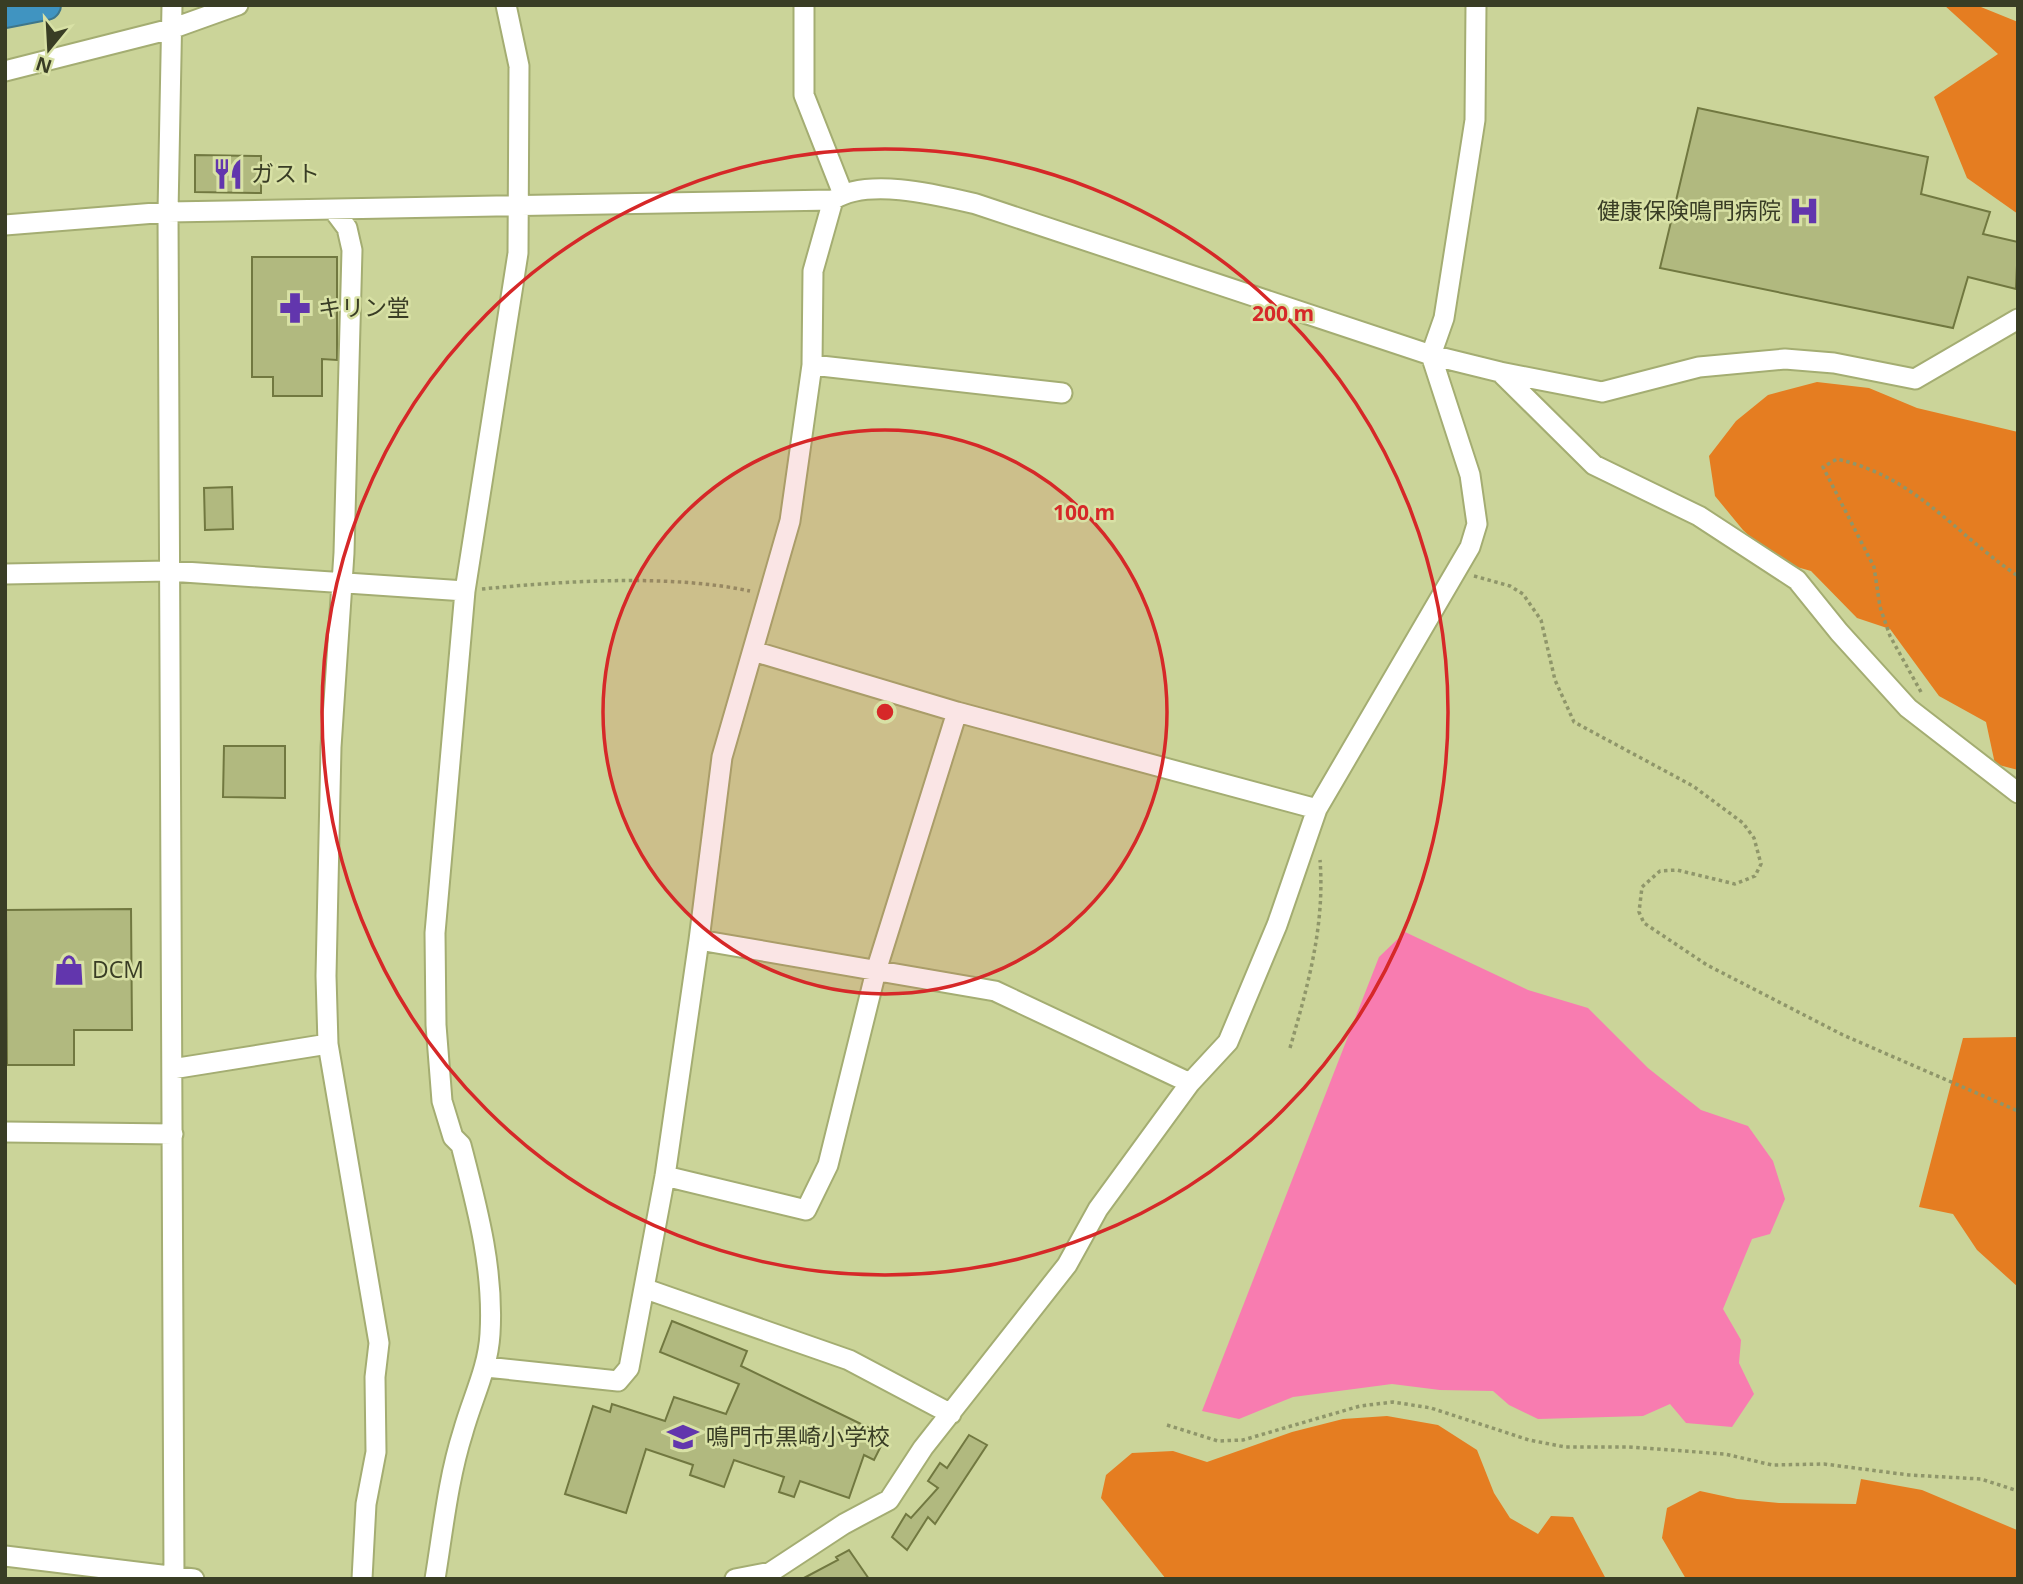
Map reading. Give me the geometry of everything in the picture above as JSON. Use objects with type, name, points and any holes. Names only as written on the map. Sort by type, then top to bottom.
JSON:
[{"type":"highway","points":[[5,13],[46,5]]},
{"type":"street","points":[[172,5],[168,212],[174,1577]]},
{"type":"street","points":[[5,71],[171,29],[238,5]]},
{"type":"street","points":[[435,1579],[451,1480],[463,1431],[486,1367],[490,1334],[488,1259],[461,1145],[453,1137],[442,1101],[436,1025],[437,884],[465,591],[518,253],[519,66],[506,5]]},
{"type":"street","points":[[486,1367],[618,1381],[629,1368],[646,1289],[665,1176],[722,757],[790,521],[812,365],[813,271],[838,197],[804,95],[804,5]]},
{"type":"street","points":[[736,1579],[771,1572],[844,1524],[889,1500],[923,1448],[1067,1265],[1098,1209],[1190,1083],[1228,1042],[1277,925],[1317,808],[1470,547],[1477,524],[1469,475],[1431,355],[1444,318],[1475,120],[1476,5]]},
{"type":"street","points":[[5,225],[168,212],[335,212],[518,204],[838,197],[911,189],[976,204],[1431,355],[1602,392],[1699,367],[1785,359],[1835,363],[1915,379],[2018,319]]},
{"type":"street","points":[[335,212],[347,229],[352,250],[344,553],[340,582],[331,761],[326,976],[328,1044],[379,1343],[375,1377],[376,1452],[366,1504],[362,1579]]},
{"type":"street","points":[[812,365],[1062,393]]},
{"type":"street","points":[[1500,372],[1594,465],[1699,516],[1797,580],[1908,708],[2018,793]]},
{"type":"street","points":[[5,574],[169,571],[465,591]]},
{"type":"street","points":[[753,652],[957,712],[1317,808]]},
{"type":"street","points":[[665,1176],[806,1210],[828,1165],[876,971],[957,712]]},
{"type":"street","points":[[699,940],[995,991],[1190,1083]]},
{"type":"street","points":[[172,1069],[328,1044]]},
{"type":"street","points":[[5,1132],[173,1134]]},
{"type":"street","points":[[646,1289],[849,1360],[951,1414]]},
{"type":"street","points":[[5,1556],[194,1579]]},
{"type":"path","points":[[1922,695],[1890,636],[1880,607],[1874,567],[1823,467],[1837,459],[1868,466],[1918,495],[1995,561],[2018,576]]},
{"type":"path","points":[[1455,570],[1510,586],[1523,594],[1541,620],[1555,680],[1574,722],[1692,786],[1743,823],[1754,838],[1761,864],[1755,876],[1735,884],[1677,870],[1660,871],[1642,887],[1639,912],[1644,923],[1707,965],[1843,1035],[2018,1111]]},
{"type":"path","points":[[465,591],[626,580],[724,586],[769,595]]},
{"type":"path","points":[[1290,1048],[1319,933],[1322,890],[1320,849]]},
{"type":"path","points":[[1167,1424],[1218,1441],[1243,1440],[1360,1406],[1394,1402],[1431,1408],[1530,1440],[1565,1447],[1628,1447],[1725,1454],[1772,1465],[1824,1464],[1909,1475],[1981,1479],[2018,1491]]},
{"type":"shaded area","points":[[1944,5],[1976,5],[2018,22],[2018,214],[1967,178],[1934,97],[1998,54]]},
{"type":"shaded area","points":[[1817,382],[1869,388],[1917,408],[2018,432],[2018,770],[1995,764],[1986,722],[1939,696],[1890,629],[1857,618],[1811,571],[1775,561],[1743,530],[1715,496],[1709,456],[1736,421],[1768,395]]},
{"type":"shaded area","points":[[1405,932],[1528,990],[1588,1008],[1648,1068],[1701,1110],[1748,1126],[1773,1161],[1785,1199],[1770,1234],[1752,1239],[1723,1309],[1741,1340],[1739,1363],[1754,1394],[1732,1427],[1686,1423],[1670,1404],[1643,1416],[1538,1419],[1509,1405],[1493,1391],[1440,1390],[1392,1384],[1293,1397],[1239,1419],[1202,1411],[1379,957]]},
{"type":"shaded area","points":[[2018,1037],[2018,1287],[1977,1250],[1953,1214],[1919,1207],[1963,1038]]},
{"type":"shaded area","points":[[1387,1416],[1438,1425],[1477,1450],[1494,1493],[1510,1518],[1538,1534],[1551,1516],[1573,1517],[1606,1579],[1166,1579],[1101,1498],[1106,1475],[1132,1453],[1173,1451],[1207,1462],[1292,1432],[1343,1419]]},
{"type":"shaded area","points":[[1861,1479],[1922,1490],[2017,1530],[2018,1579],[1686,1579],[1662,1538],[1667,1508],[1700,1491],[1737,1499],[1779,1503],[1856,1504]]},
{"type":"building","points":[[1698,108],[1928,157],[1921,194],[1990,212],[1983,234],[2018,242],[2016,289],[1968,277],[1953,328],[1660,268]]},
{"type":"building","name":"ガスト","points":[[195,155],[261,156],[261,193],[195,192]]},
{"type":"building","name":"キリン堂","points":[[252,257],[337,257],[337,360],[322,359],[322,396],[273,396],[273,377],[252,377]]},
{"type":"building","points":[[232,487],[233,529],[205,530],[204,488]]},
{"type":"building","points":[[224,746],[285,746],[285,798],[223,797]]},
{"type":"building","name":"DCM","points":[[131,909],[132,1030],[74,1030],[74,1065],[7,1065],[6,910]]},
{"type":"building","points":[[672,1321],[747,1351],[741,1366],[886,1436],[874,1460],[864,1455],[849,1498],[800,1481],[794,1497],[779,1492],[784,1477],[734,1460],[724,1487],[690,1475],[693,1465],[646,1449],[626,1513],[565,1494],[593,1406],[610,1412],[612,1404],[665,1421],[674,1397],[726,1414],[739,1384],[660,1352]]},
{"type":"building","points":[[969,1435],[987,1445],[935,1524],[928,1517],[907,1550],[892,1537],[906,1514],[911,1518],[938,1488],[928,1481],[940,1463],[947,1468]]},
{"type":"building","points":[[849,1550],[869,1579],[802,1579],[838,1560],[836,1557]]},
{"type":"place","name":"ガスト","points":[[228,174]]},
{"type":"place","name":"健康保険鳴門病院","points":[[1804,211]]},
{"type":"place","name":"キリン堂","points":[[295,308]]},
{"type":"place","name":"DCM","points":[[69,970]]},
{"type":"place","name":"鳴門市黒崎小学校","points":[[683,1437]]}]
